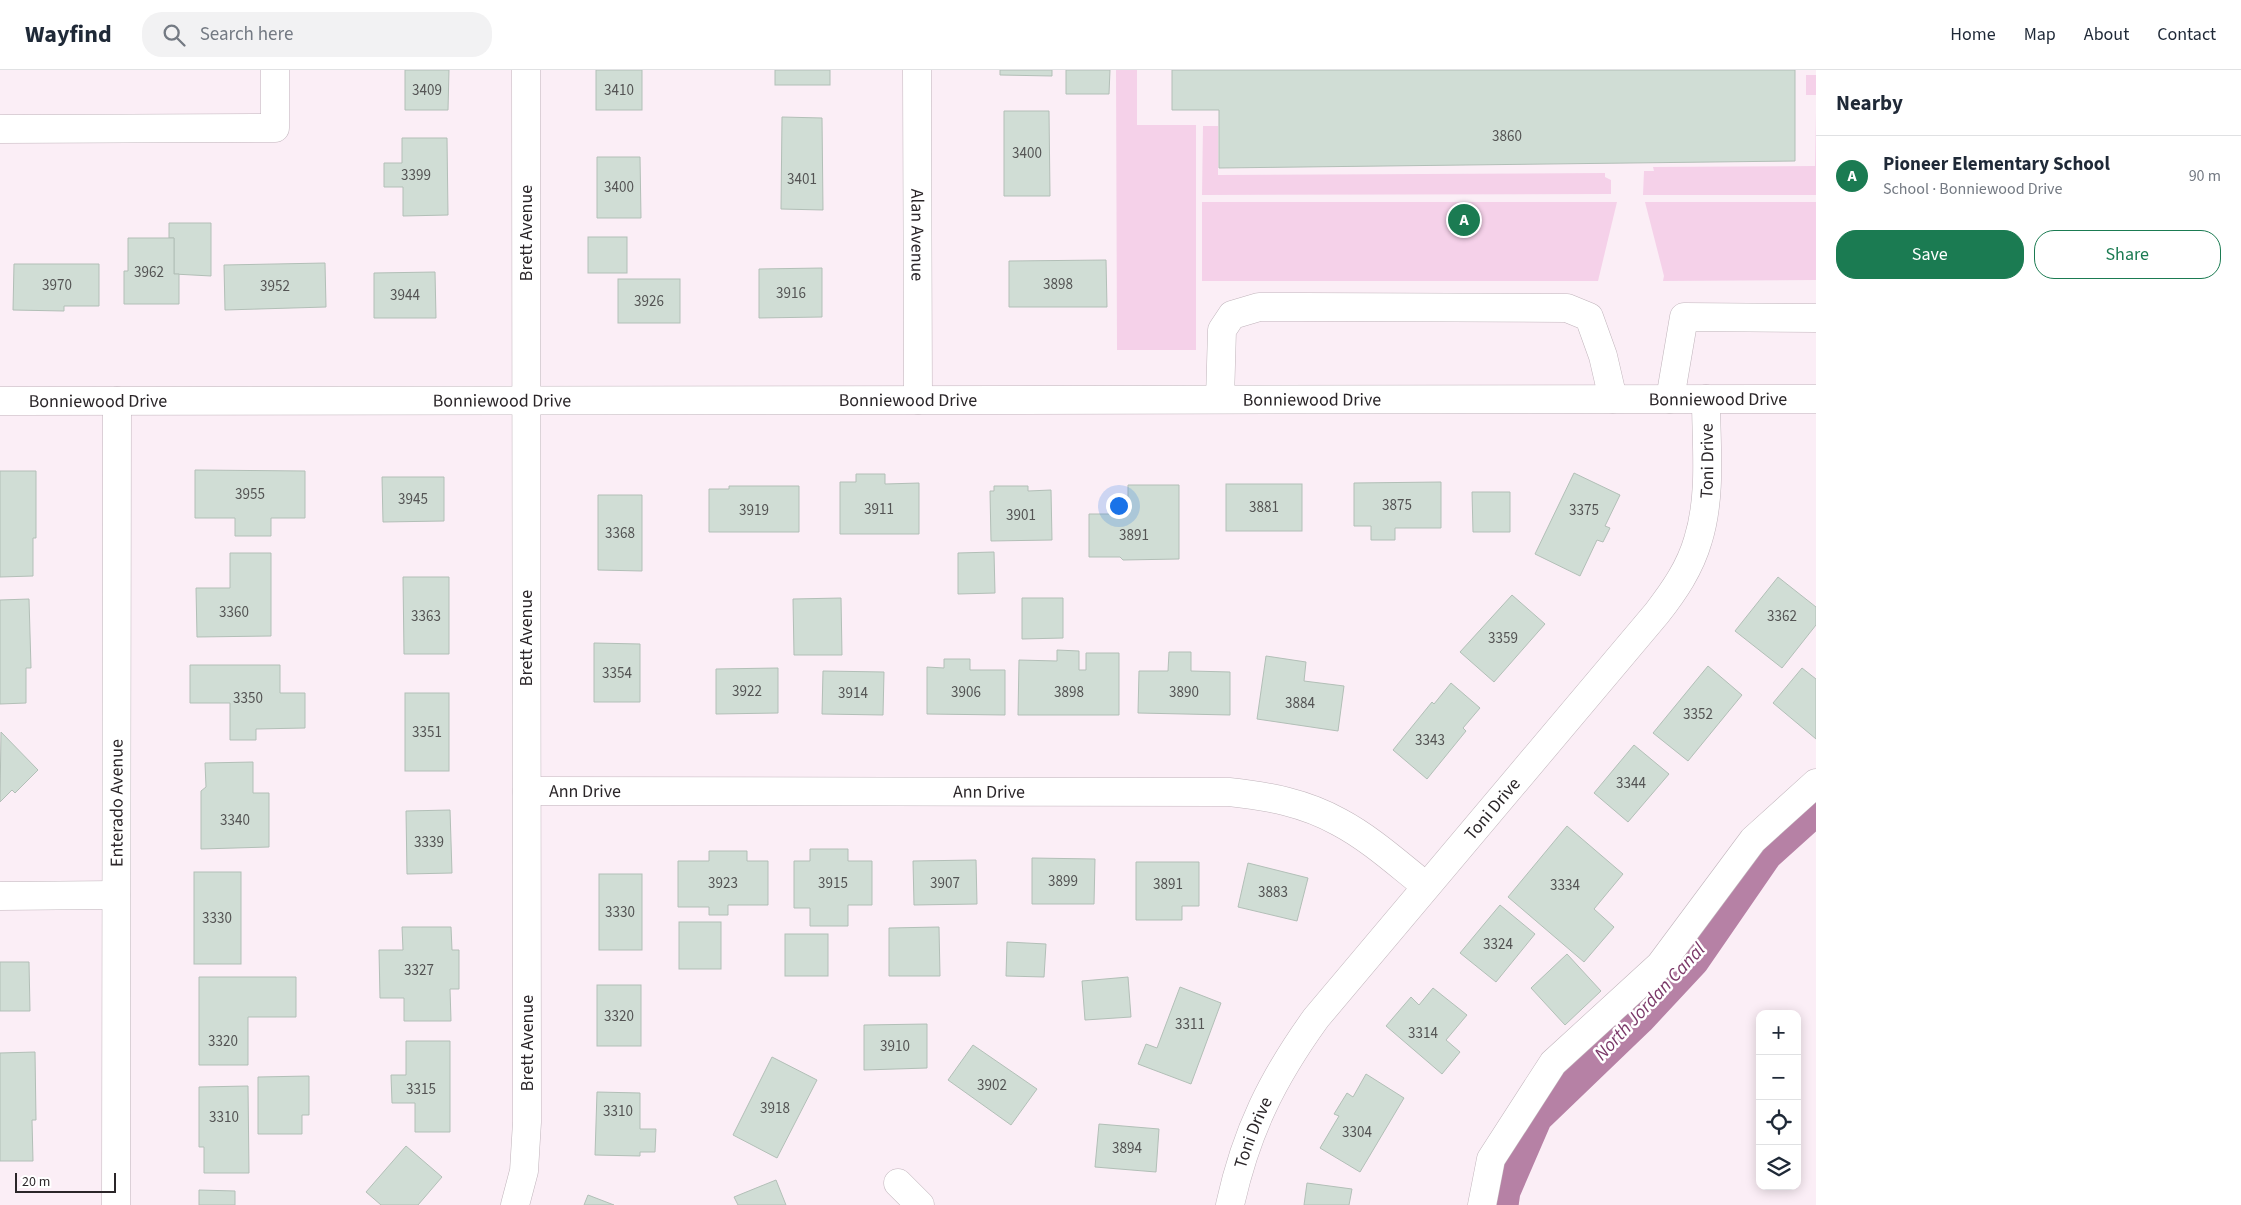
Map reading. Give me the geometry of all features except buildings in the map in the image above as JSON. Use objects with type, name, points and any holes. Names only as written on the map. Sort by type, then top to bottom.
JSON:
[{"type":"street","points":[[0,129],[275,128],[275,70]]},
{"type":"street","name":"Brett Avenue","points":[[515,1205],[524,1171],[527,1146],[526,70]]},
{"type":"street","name":"Alan Avenue","points":[[917,70],[918,400]]},
{"type":"street","points":[[1220,400],[1222,330],[1232,315],[1259,307],[1567,308],[1588,317],[1602,356],[1613,399]]},
{"type":"street","points":[[1670,399],[1684,317],[1816,318]]},
{"type":"street","name":"Toni Drive","points":[[1230,1205],[1237,1173],[1261,1106],[1278,1075],[1316,1018],[1657,613],[1688,567],[1698,540],[1704,514],[1707,486],[1706,399]]},
{"type":"street","name":"Bonniewood Drive","points":[[0,401],[1816,399]]},
{"type":"street","name":"Enterado Avenue","points":[[116,1205],[117,401]]},
{"type":"street","points":[[1482,1205],[1491,1159],[1553,1062],[1660,964],[1753,840],[1816,783]]},
{"type":"street","name":"Ann Drive","points":[[527,791],[1229,792],[1269,796],[1304,806],[1339,822],[1370,842],[1426,886]]},
{"type":"street","points":[[0,896],[116,896]]},
{"type":"street","points":[[898,1183],[920,1205]]},
{"type":"shaded area","points":[[1116,70],[1137,70],[1137,125],[1196,125],[1196,350],[1117,350]]},
{"type":"shaded area","points":[[1806,75],[1816,75],[1816,95],[1806,95]]},
{"type":"shaded area","points":[[1816,112],[1816,195],[1643,195],[1644,171],[1654,171],[1653,167],[1815,166]]},
{"type":"shaded area","points":[[1203,126],[1218,126],[1218,175],[1605,173],[1605,177],[1611,180],[1611,194],[1202,195]]},
{"type":"shaded area","points":[[1202,202],[1617,202],[1598,281],[1202,281]]},
{"type":"shaded area","points":[[1645,202],[1816,202],[1816,280],[1663,281],[1664,276]]},
{"type":"waterway","name":"North Jordan Canal","points":[[1501,1205],[1503,1191],[1535,1117],[1638,1018],[1692,960],[1765,854],[1816,808]]},
{"type":"place","name":"Pioneer Elementary School","points":[[1464,220]]}]
